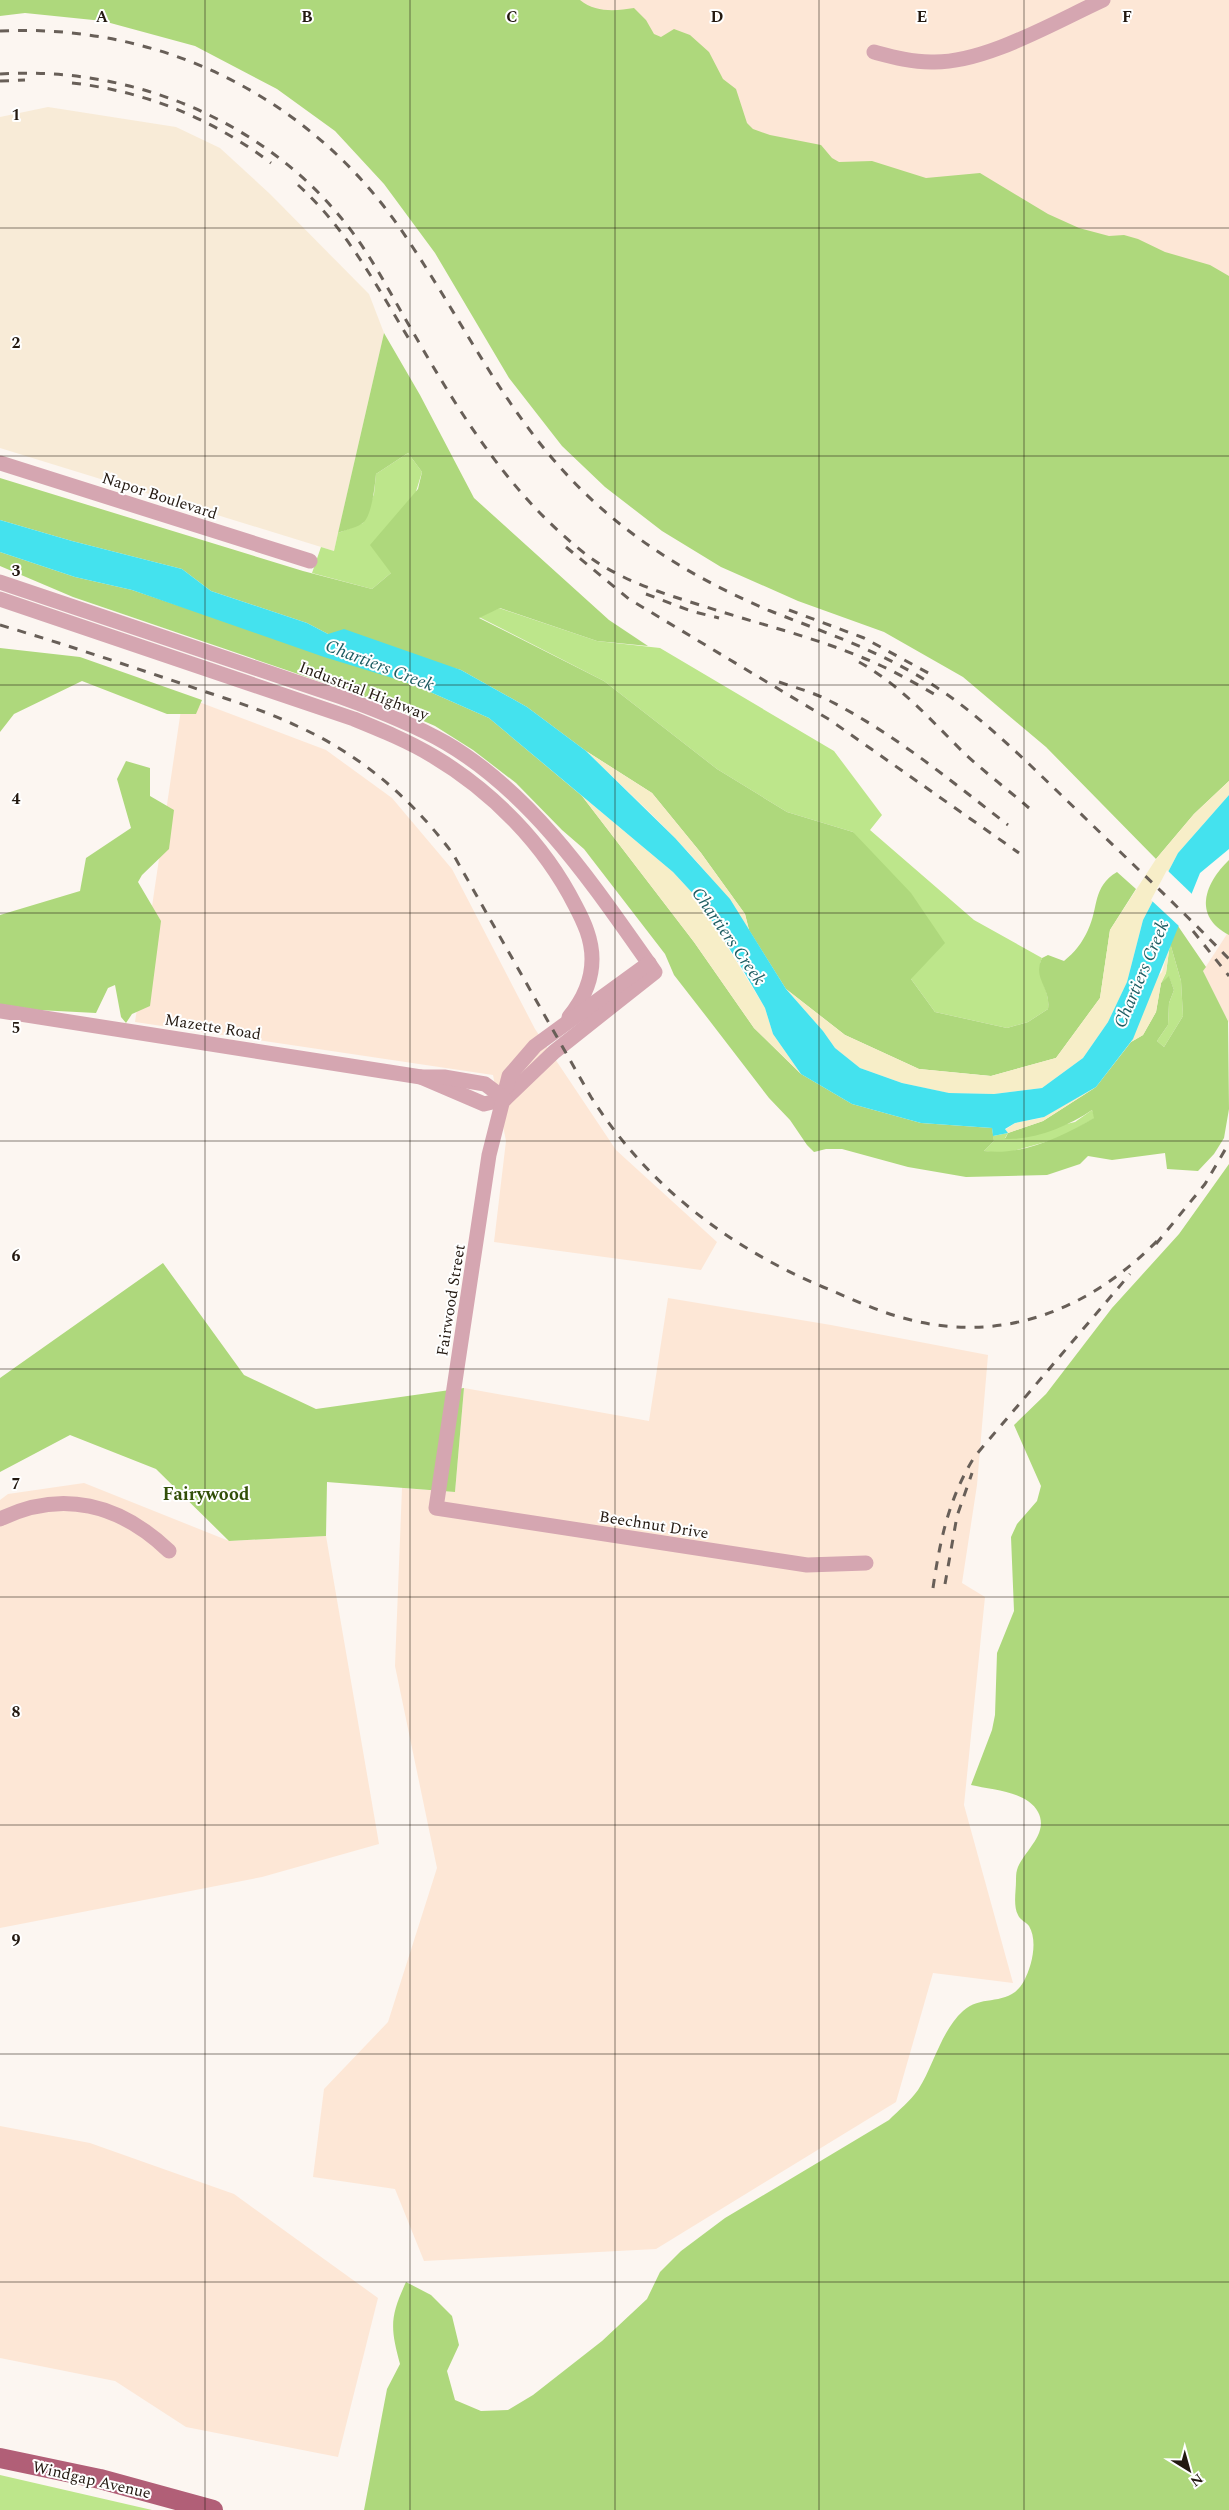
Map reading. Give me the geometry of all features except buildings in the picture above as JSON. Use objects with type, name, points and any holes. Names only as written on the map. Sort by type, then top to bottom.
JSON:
[{"type":"main road","name":"Windgap Avenue","points":[[0,2458],[100,2479],[213,2510]]},
{"type":"street","points":[[874,52],[899,59],[932,62],[962,59],[1003,45],[1103,0]]},
{"type":"street","name":"Napor Boulevard","points":[[0,463],[310,561]]},
{"type":"street","name":"Industrial Highway","points":[[0,582],[341,697],[395,718],[447,744],[495,778],[538,820],[571,859],[652,968]]},
{"type":"street","name":"Industrial Highway","points":[[0,599],[354,720],[410,744],[451,768],[490,798],[528,836],[560,875],[590,938],[591,972],[585,995],[560,1028]]},
{"type":"street","points":[[504,1099],[521,1085],[548,1057],[652,968]]},
{"type":"street","name":"Fairwood Street","points":[[436,1508],[489,1155],[508,1076],[534,1046],[652,968]]},
{"type":"street","name":"Mazette Road","points":[[0,1011],[421,1077],[484,1104],[504,1099]]},
{"type":"street","points":[[0,1519],[45,1504],[60,1503],[92,1507],[108,1511],[139,1526],[169,1551]]},
{"type":"street","name":"Beechnut Drive","points":[[436,1508],[807,1566],[866,1563]]},
{"type":"shaded area","points":[[530,0],[1229,0],[1229,355],[636,221]]},
{"type":"shaded area","points":[[48,107],[176,127],[220,148],[270,194],[369,294],[384,333],[334,551],[0,448],[0,117]]},
{"type":"shaded area","points":[[183,696],[326,750],[392,798],[452,869],[535,1029],[616,1150],[717,1242],[701,1270],[494,1242],[506,1141],[493,1075],[135,1022]]},
{"type":"shaded area","points":[[1229,931],[1229,1023],[1203,971]]},
{"type":"shaded area","points":[[668,1298],[831,1325],[988,1355],[977,1485],[962,1583],[985,1597],[964,1805],[1013,1983],[933,1973],[896,2102],[656,2249],[424,2261],[395,2189],[313,2177],[324,2089],[388,2022],[437,1868],[395,1666],[402,1488],[455,1492],[464,1388],[649,1421]]},
{"type":"shaded area","points":[[84,1483],[229,1541],[326,1536],[379,1844],[262,1877],[0,1928],[0,1500],[8,1494]]},
{"type":"shaded area","points":[[0,2126],[90,2143],[234,2194],[378,2298],[338,2457],[186,2427],[115,2381],[0,2358]]},
{"type":"green space","points":[[0,0],[580,0],[599,9],[634,8],[646,20],[654,34],[661,37],[674,29],[690,35],[709,52],[723,79],[736,89],[747,123],[753,129],[770,135],[821,145],[832,158],[839,162],[872,161],[926,178],[980,173],[1048,214],[1079,228],[1109,236],[1124,235],[1138,239],[1165,252],[1210,265],[1229,276],[1229,781],[1194,814],[1156,859],[1046,747],[963,677],[884,632],[798,601],[721,567],[662,531],[605,487],[562,446],[509,378],[435,253],[384,184],[335,131],[277,89],[195,46],[103,21],[25,13],[0,16]]},
{"type":"green space","points":[[384,333],[420,395],[474,498],[609,620],[648,646],[597,641],[500,608],[479,618],[604,681],[717,769],[787,812],[853,832],[911,893],[945,943],[911,979],[935,1012],[1007,1028],[1028,1022],[1048,1009],[1047,995],[1039,972],[1042,958],[1048,955],[1064,961],[1075,951],[1088,930],[1103,884],[1117,872],[1136,889],[1110,930],[1100,998],[1056,1058],[991,1076],[919,1069],[845,1035],[786,989],[749,930],[745,914],[701,853],[652,793],[586,751],[527,707],[461,670],[328,634],[307,623],[211,591],[182,569],[72,541],[0,520],[0,478],[303,571],[372,589],[391,573],[370,545],[418,489],[422,472],[408,453],[376,474],[373,499],[367,518],[359,525],[338,533]]},
{"type":"green space","points":[[408,453],[422,472],[391,573],[372,589],[312,573],[321,547],[334,551],[338,533],[363,523],[374,494],[376,474]]},
{"type":"green space","points":[[0,552],[75,577],[132,590],[412,684],[489,718],[582,796],[694,942],[754,1028],[801,1074],[852,1104],[921,1123],[992,1128],[994,1141],[984,1151],[1013,1151],[1041,1144],[1094,1118],[1092,1110],[1072,1122],[1039,1135],[1005,1139],[1008,1133],[1043,1121],[1096,1087],[1131,1042],[1143,1035],[1156,1012],[1161,983],[1169,976],[1174,990],[1169,1003],[1168,1025],[1157,1041],[1164,1047],[1183,1016],[1181,981],[1170,943],[1178,926],[1206,967],[1203,971],[1228,1021],[1229,1109],[1224,1138],[1214,1154],[1198,1171],[1167,1169],[1165,1153],[1112,1160],[1088,1156],[1080,1164],[1047,1175],[966,1177],[908,1167],[842,1149],[826,1149],[814,1152],[790,1120],[769,1098],[674,975],[665,954],[584,849],[562,830],[516,783],[473,750],[435,726],[380,702],[73,597],[0,566]]},
{"type":"green space","points":[[499,608],[597,641],[660,648],[834,751],[882,815],[870,830],[974,920],[1042,958],[1040,971],[1047,995],[1048,1009],[1028,1022],[1007,1028],[935,1012],[911,979],[853,832],[787,812],[717,769],[604,681],[479,617]]},
{"type":"green space","points":[[0,648],[80,657],[202,700],[196,714],[167,714],[82,681],[14,714],[0,732]]},
{"type":"green space","points":[[126,761],[150,768],[150,796],[174,810],[169,849],[142,875],[138,882],[161,921],[150,1006],[132,1014],[126,1023],[121,1017],[115,985],[108,988],[96,1013],[38,1010],[0,1004],[0,915],[80,891],[86,858],[131,828],[117,779]]},
{"type":"green space","points":[[1229,860],[1229,935],[1217,927],[1210,918],[1206,909],[1206,899],[1214,879]]},
{"type":"green space","points":[[1170,943],[1181,981],[1183,1016],[1164,1047],[1157,1041],[1168,1025],[1169,1003],[1174,990],[1169,977],[1161,983],[1166,973]]},
{"type":"green space","points":[[1092,1110],[1095,1118],[1060,1138],[1003,1154],[984,1151],[994,1141],[993,1136],[1008,1133],[1005,1138],[1075,1122]]},
{"type":"green space","points":[[1229,1164],[1229,2510],[364,2510],[387,2389],[400,2364],[394,2340],[393,2322],[397,2304],[406,2282],[431,2295],[452,2316],[459,2345],[447,2371],[455,2400],[481,2411],[508,2410],[533,2395],[602,2341],[647,2299],[660,2272],[681,2251],[725,2218],[889,2120],[918,2090],[943,2038],[955,2019],[970,2006],[1011,1995],[1024,1981],[1033,1953],[1033,1939],[1029,1926],[1020,1918],[1016,1911],[1016,1874],[1020,1863],[1038,1835],[1041,1820],[1033,1805],[1018,1796],[1008,1792],[971,1785],[992,1730],[995,1715],[997,1653],[1014,1611],[1011,1537],[1017,1524],[1037,1501],[1041,1486],[1014,1425],[1046,1394],[1112,1308],[1179,1234]]},
{"type":"green space","points":[[163,1263],[244,1375],[316,1409],[464,1388],[455,1492],[327,1482],[326,1536],[229,1541],[156,1469],[70,1435],[0,1472],[0,1378]]},
{"type":"green space","points":[[0,2475],[152,2510],[0,2510]]},
{"type":"sand","points":[[586,751],[652,793],[701,853],[745,914],[749,930],[732,905],[694,858]]},
{"type":"sand","points":[[1229,781],[1229,795],[1178,853],[1143,920],[1127,982],[1108,1022],[1083,1058],[1042,1088],[994,1094],[948,1093],[902,1083],[860,1068],[835,1048],[823,1031],[786,989],[845,1035],[919,1069],[991,1076],[1056,1058],[1100,998],[1110,930],[1156,859],[1194,814]]},
{"type":"sand","points":[[582,796],[673,872],[698,899],[765,1008],[773,1034],[801,1074],[754,1028],[694,942]]},
{"type":"sand","points":[[1170,943],[1166,973],[1161,983],[1156,1012],[1143,1035],[1131,1042],[1157,977],[1162,972]]},
{"type":"sand","points":[[1096,1087],[1043,1121],[1008,1133],[1005,1130],[1015,1123],[1041,1118]]},
{"type":"water","name":"Chartiers Creek","points":[[0,520],[72,541],[182,569],[211,591],[307,623],[328,634],[344,629],[461,670],[527,707],[586,751],[675,838],[730,899],[786,989],[823,1031],[835,1048],[860,1068],[902,1083],[949,1093],[994,1094],[1042,1088],[1083,1058],[1108,1022],[1127,982],[1143,920],[1178,853],[1229,795],[1229,849],[1200,873],[1133,1039],[1096,1087],[1044,1117],[1015,1123],[1005,1129],[1008,1133],[993,1136],[992,1128],[921,1123],[852,1104],[801,1074],[773,1034],[765,1008],[698,899],[673,872],[489,718],[412,684],[324,657],[132,590],[75,577],[0,552]]},
{"type":"pier","points":[[1167,870],[1193,895],[1180,927],[1151,900]]},
{"type":"railway","points":[[0,31],[61,32],[121,41],[178,57],[232,80],[283,111],[329,148],[371,191],[408,240],[505,396],[559,467],[592,500],[645,543],[696,575],[768,610],[880,655],[938,688],[981,721],[1022,757],[1229,959]]},
{"type":"railway","points":[[0,74],[51,74],[102,80],[152,93],[200,111],[246,135],[288,165],[325,200],[358,240],[447,390],[488,451],[534,506],[588,556],[618,574],[651,589],[844,650],[892,671],[941,698]]},
{"type":"railway","points":[[0,81],[25,80]]},
{"type":"railway","points":[[72,83],[99,87],[152,100],[202,120],[249,147],[271,163]]},
{"type":"railway","points":[[298,185],[346,238],[409,339]]},
{"type":"railway","points":[[566,547],[629,599],[830,720],[1019,853]]},
{"type":"railway","points":[[646,594],[691,611],[719,618]]},
{"type":"railway","points":[[789,610],[864,638],[932,675]]},
{"type":"railway","points":[[0,625],[269,714],[320,737],[363,764],[383,780],[420,815],[453,854],[591,1097],[613,1129],[664,1185],[692,1210],[723,1233],[788,1271],[856,1301],[900,1317],[947,1326],[981,1327],[1015,1323],[1047,1314],[1077,1301],[1106,1283],[1134,1262],[1160,1238]]},
{"type":"railway","points":[[859,662],[901,692],[926,714],[962,751],[1029,808]]},
{"type":"railway","points":[[779,682],[826,699],[856,715],[923,759],[1008,825]]},
{"type":"railway","points":[[1193,931],[1229,976]]},
{"type":"railway","points":[[1156,1244],[1205,1184],[1229,1143]]},
{"type":"railway","points":[[933,1588],[939,1553],[952,1503],[958,1487],[975,1456],[1130,1274]]},
{"type":"railway","points":[[945,1584],[957,1516],[972,1473]]},
{"type":"district","name":"Fairywood","points":[[206,1494]]}]
